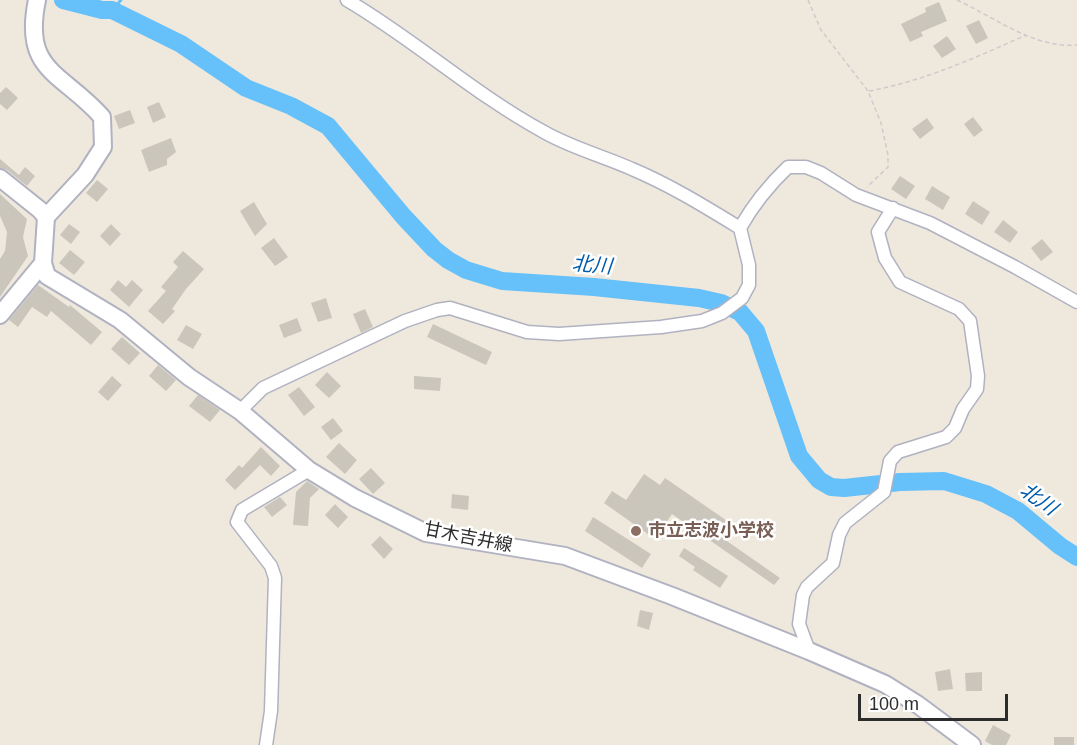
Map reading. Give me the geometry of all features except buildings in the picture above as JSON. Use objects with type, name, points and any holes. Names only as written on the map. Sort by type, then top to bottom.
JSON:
[{"type":"main road","points":[[0,315],[43,263],[46,217],[85,175],[103,147],[102,117],[85,98],[50,72],[35,48],[33,20],[37,0]]},
{"type":"main road","points":[[0,178],[46,217]]},
{"type":"main road","name":"甘木吉井線","points":[[43,263],[47,276],[120,320],[189,376],[240,411],[309,470],[355,498],[426,533],[565,556],[809,651],[885,684],[917,704],[972,745]]},
{"type":"street","points":[[240,411],[263,388],[405,321],[437,310],[450,308],[527,332],[559,334],[661,327],[702,321],[722,313],[742,298],[749,285],[749,265],[740,228],[671,186],[544,132],[494,102],[354,2]]},
{"type":"street","points":[[740,228],[764,191],[788,167],[806,167],[821,173],[856,195],[941,228],[1077,302]]},
{"type":"street","points":[[809,651],[799,624],[803,595],[807,587],[833,563],[839,535],[845,523],[884,492],[890,461],[898,452],[946,437],[955,428],[963,409],[977,389],[976,355],[970,321],[958,309],[900,282],[889,267],[878,231],[893,208]]},
{"type":"street","points":[[266,745],[271,711],[276,578],[271,566],[237,522],[242,510],[309,470]]},
{"type":"path","points":[[808,0],[821,30],[868,91],[881,123],[888,155],[888,167],[876,180],[856,195]]},
{"type":"path","points":[[957,0],[1026,35],[1061,46],[1077,45]]},
{"type":"path","points":[[868,91],[897,86],[922,78],[963,63],[1026,35]]},
{"type":"waterway","name":"北川","points":[[63,0],[102,10],[112,10],[181,44],[246,88],[291,106],[328,126],[403,216],[434,249],[466,270],[502,281],[594,287],[699,298],[721,303],[740,312],[756,331],[799,456],[819,480],[831,487],[944,481],[986,494],[1018,511],[1077,557]]},
{"type":"waterway","points":[[112,10],[121,0]]},
{"type":"place","name":"市立志波小学校","points":[[636,531]]}]
